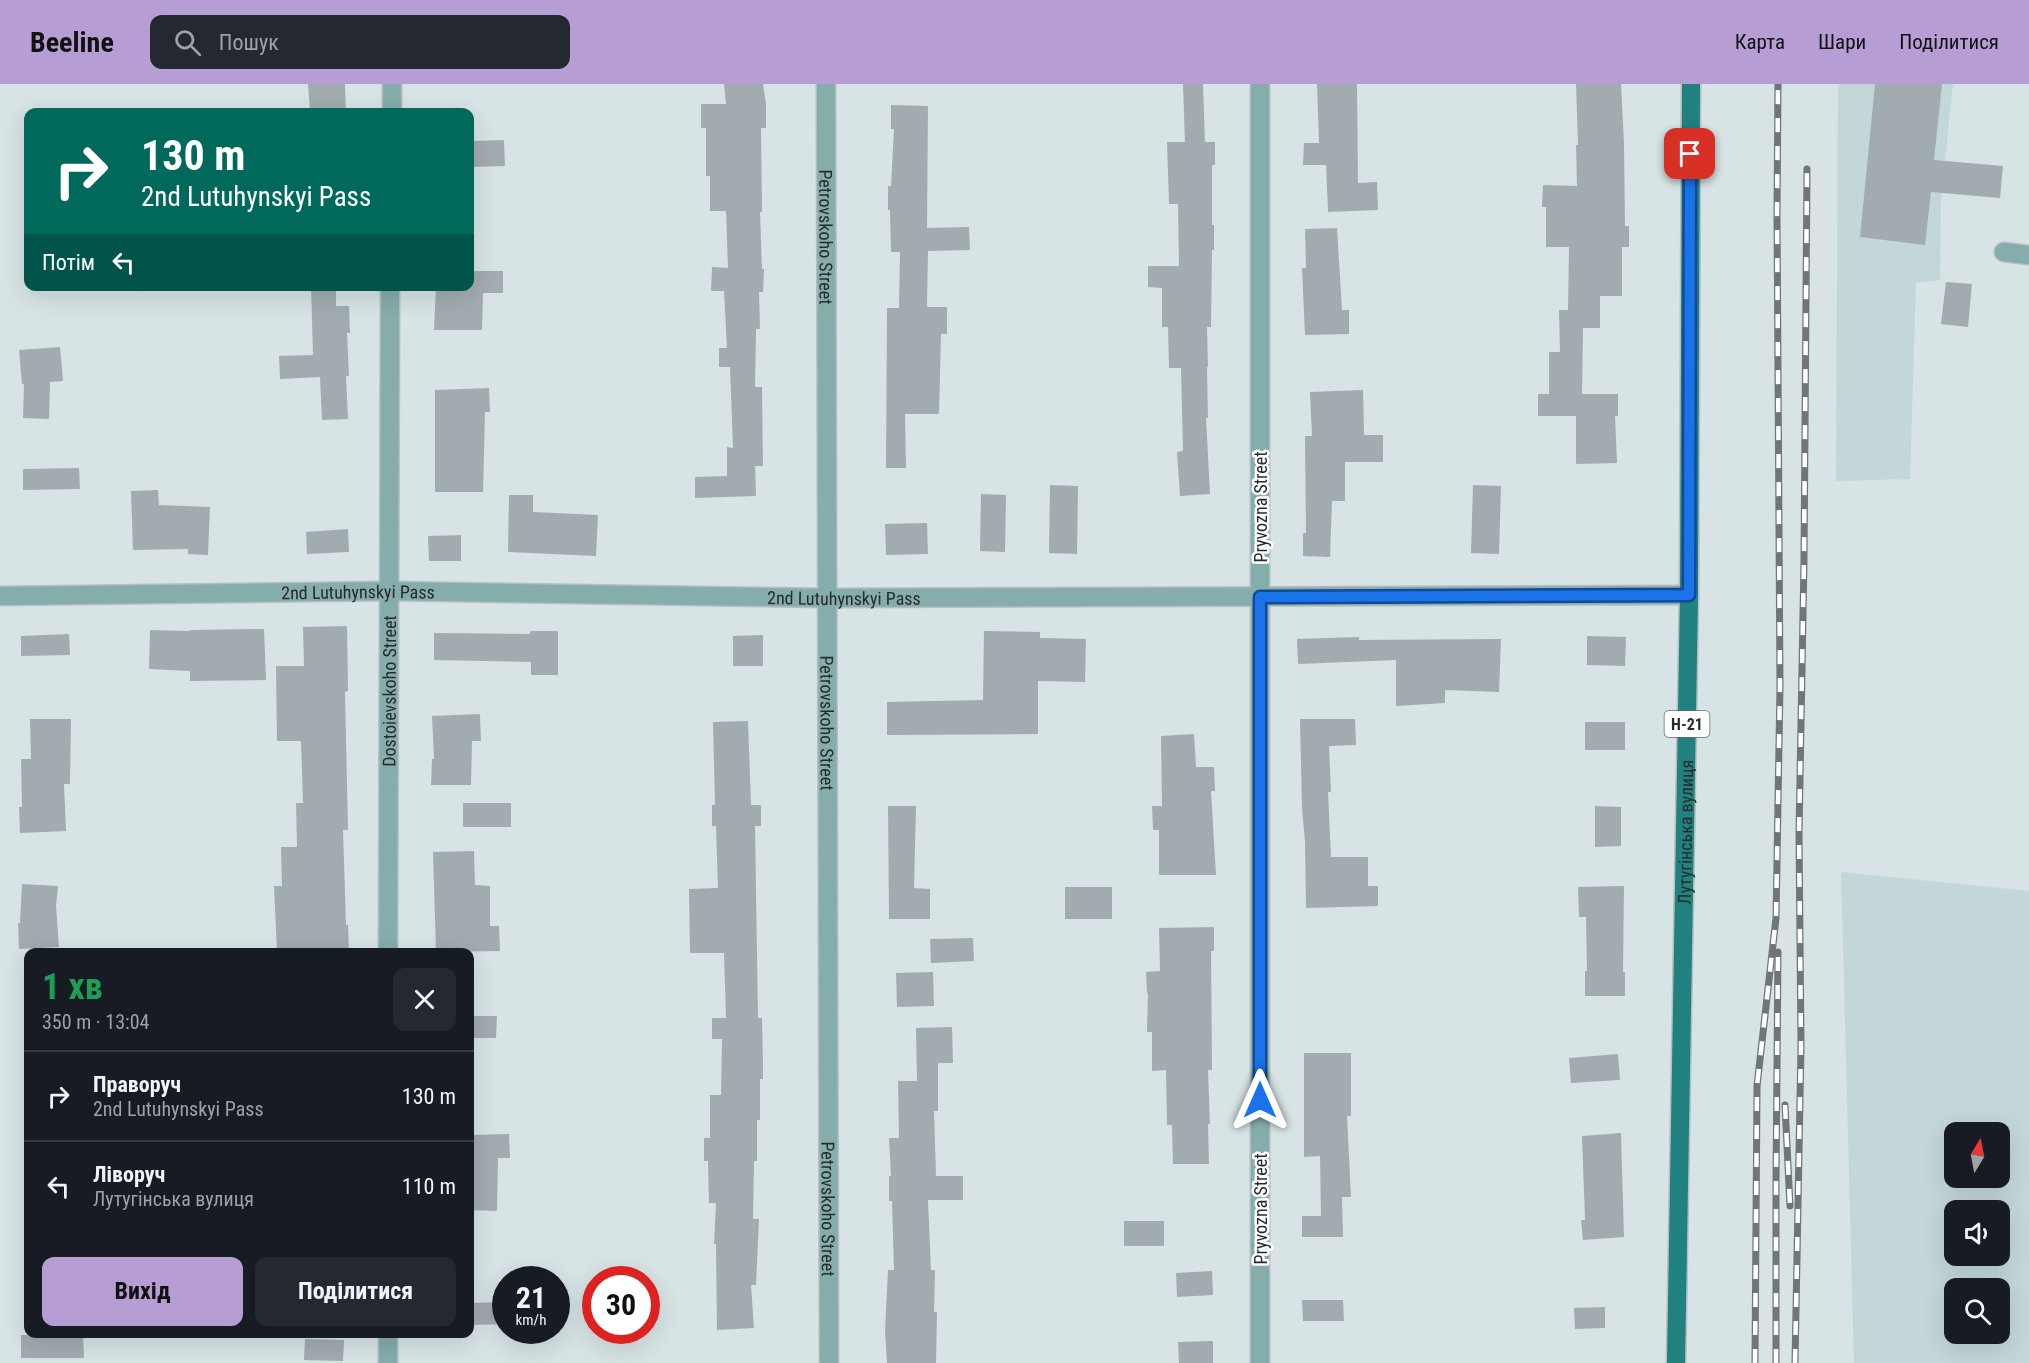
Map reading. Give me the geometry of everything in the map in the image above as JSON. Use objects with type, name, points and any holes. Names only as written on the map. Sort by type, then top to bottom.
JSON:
[{"type":"main road","name":"Лутугінська вулиця","points":[[1676,1363],[1689,595],[1691,84]]},
{"type":"street","points":[[392,84],[392,108]]},
{"type":"street","name":"Petrovskoho Street","points":[[826,84],[829,1363]]},
{"type":"street","name":"Pryvozna Street","points":[[1260,84],[1260,1363]]},
{"type":"street","points":[[2004,252],[2029,255]]},
{"type":"street","name":"Dostoievskoho Street","points":[[388,948],[390,291]]},
{"type":"street","name":"2nd Lutuhynskyi Pass","points":[[0,596],[388,591],[827,598],[1689,595]]},
{"type":"street","points":[[388,1338],[388,1363]]},
{"type":"shaded area","points":[[1838,84],[1953,84],[1941,200],[1940,280],[1916,283],[1910,479],[1836,481]]},
{"type":"shaded area","points":[[1841,872],[2029,891],[2029,1363],[1854,1363]]},
{"type":"building","points":[[308,84],[345,84],[346,108],[310,108]]},
{"type":"building","points":[[724,84],[763,84],[766,104],[766,128],[761,128],[762,212],[760,212],[762,269],[764,269],[763,292],[759,292],[760,329],[756,329],[755,387],[762,387],[763,466],[755,466],[756,496],[695,498],[695,477],[727,476],[727,447],[733,448],[730,367],[719,367],[719,348],[727,348],[724,291],[711,291],[712,267],[728,268],[726,211],[710,211],[710,176],[706,176],[706,128],[701,128],[701,104],[726,104]]},
{"type":"building","points":[[1183,84],[1203,84],[1205,142],[1215,142],[1215,165],[1212,165],[1214,250],[1212,250],[1211,327],[1207,327],[1208,418],[1206,418],[1210,494],[1180,496],[1177,452],[1183,451],[1181,368],[1169,368],[1168,327],[1162,327],[1162,288],[1148,287],[1148,266],[1179,266],[1178,204],[1169,204],[1167,142],[1185,142]]},
{"type":"building","points":[[1317,84],[1357,84],[1358,183],[1377,182],[1378,210],[1328,212],[1326,165],[1303,165],[1304,143],[1319,143]]},
{"type":"building","points":[[1576,84],[1621,84],[1625,226],[1629,226],[1629,247],[1622,247],[1622,296],[1600,296],[1600,328],[1583,328],[1582,394],[1618,394],[1618,416],[1615,416],[1617,463],[1576,464],[1576,416],[1538,416],[1538,394],[1549,394],[1549,352],[1560,352],[1559,310],[1568,310],[1569,247],[1546,247],[1546,207],[1542,207],[1543,185],[1577,186]]},
{"type":"building","points":[[1875,84],[1942,84],[1934,160],[2003,166],[2000,198],[1931,192],[1925,245],[1860,237]]},
{"type":"building","points":[[891,105],[928,106],[927,228],[969,227],[970,250],[928,251],[927,307],[947,307],[947,334],[941,334],[939,414],[905,414],[906,468],[886,468],[887,308],[899,308],[900,252],[891,252],[890,210],[888,210],[894,129],[891,129]]},
{"type":"building","points":[[504,140],[505,166],[474,167],[474,141]]},
{"type":"building","points":[[1337,228],[1342,310],[1349,310],[1349,334],[1305,335],[1302,268],[1306,268],[1305,229]]},
{"type":"building","points":[[474,271],[503,271],[503,293],[483,293],[482,330],[434,330],[436,291],[474,291]]},
{"type":"building","points":[[1946,282],[1972,284],[1968,327],[1941,324]]},
{"type":"building","points":[[311,291],[336,291],[336,306],[349,306],[350,333],[347,333],[349,376],[346,376],[348,419],[322,420],[320,377],[280,379],[279,356],[313,355]]},
{"type":"building","points":[[60,347],[63,381],[50,382],[49,419],[23,418],[24,384],[22,384],[19,350]]},
{"type":"building","points":[[489,388],[490,412],[485,412],[483,492],[435,492],[435,390]]},
{"type":"building","points":[[1363,390],[1364,435],[1383,435],[1383,462],[1345,462],[1345,501],[1332,501],[1330,557],[1303,556],[1303,533],[1306,533],[1305,436],[1312,436],[1310,392]]},
{"type":"building","points":[[79,468],[80,489],[23,490],[23,469]]},
{"type":"building","points":[[1050,485],[1078,486],[1077,554],[1049,553]]},
{"type":"building","points":[[1473,485],[1501,486],[1499,554],[1471,553]]},
{"type":"building","points":[[158,490],[159,505],[210,507],[208,555],[188,554],[188,549],[133,550],[131,491]]},
{"type":"building","points":[[981,494],[1006,495],[1005,552],[980,551]]},
{"type":"building","points":[[509,495],[533,495],[533,512],[598,515],[596,556],[508,552]]},
{"type":"building","points":[[927,523],[928,554],[886,555],[885,524]]},
{"type":"building","points":[[348,529],[349,552],[307,554],[306,532]]},
{"type":"building","points":[[461,535],[461,561],[429,561],[428,536]]},
{"type":"building","points":[[347,626],[348,691],[345,692],[348,830],[343,830],[349,948],[277,948],[274,886],[282,886],[281,847],[297,847],[296,803],[303,803],[301,741],[277,741],[276,666],[304,666],[303,627]]},
{"type":"building","points":[[264,629],[266,680],[190,681],[190,671],[149,669],[150,630]]},
{"type":"building","points":[[530,631],[558,631],[558,675],[531,675],[531,662],[434,660],[434,633],[530,634]]},
{"type":"building","points":[[984,631],[1040,632],[1040,638],[1086,639],[1085,682],[1038,681],[1038,734],[887,735],[887,702],[983,700]]},
{"type":"building","points":[[69,634],[70,655],[21,656],[21,636]]},
{"type":"building","points":[[763,635],[763,666],[733,666],[733,636]]},
{"type":"building","points":[[1587,636],[1626,637],[1625,666],[1587,665]]},
{"type":"building","points":[[1359,637],[1359,640],[1501,639],[1499,692],[1445,690],[1445,703],[1396,706],[1396,660],[1298,664],[1297,639]]},
{"type":"building","points":[[480,714],[481,741],[472,741],[471,785],[431,785],[432,759],[434,759],[432,716]]},
{"type":"building","points":[[30,719],[71,719],[70,784],[64,784],[66,831],[20,833],[21,759],[31,759]]},
{"type":"building","points":[[1300,719],[1355,719],[1356,745],[1329,746],[1331,792],[1328,792],[1331,857],[1368,857],[1368,886],[1378,886],[1378,906],[1306,908]]},
{"type":"building","points":[[748,721],[751,805],[761,805],[761,826],[755,826],[758,1018],[762,1018],[763,1079],[760,1079],[760,1120],[757,1120],[757,1161],[754,1161],[753,1219],[759,1219],[756,1285],[751,1285],[754,1328],[717,1330],[716,1244],[714,1244],[716,1203],[709,1203],[708,1161],[704,1161],[704,1138],[710,1138],[710,1095],[721,1095],[722,1039],[712,1039],[712,1018],[726,1018],[724,953],[690,953],[689,889],[718,888],[716,826],[712,826],[712,805],[715,805],[713,722]]},
{"type":"building","points":[[1585,722],[1625,722],[1625,750],[1585,750]]},
{"type":"building","points":[[1194,734],[1196,767],[1214,767],[1215,791],[1211,791],[1216,875],[1159,875],[1159,830],[1153,830],[1152,806],[1162,806],[1161,736]]},
{"type":"building","points":[[463,803],[511,803],[511,827],[463,827]]},
{"type":"building","points":[[888,806],[916,806],[914,888],[930,889],[930,919],[889,919]]},
{"type":"building","points":[[1595,806],[1621,807],[1621,846],[1595,847]]},
{"type":"building","points":[[474,851],[475,885],[490,886],[490,926],[499,926],[500,951],[436,948],[433,852]]},
{"type":"building","points":[[22,884],[58,886],[56,906],[59,947],[19,949],[18,923],[20,923]]},
{"type":"building","points":[[1624,886],[1625,996],[1585,996],[1586,917],[1579,917],[1578,887]]},
{"type":"building","points":[[1065,887],[1112,887],[1112,919],[1065,919]]},
{"type":"building","points":[[1214,927],[1214,951],[1211,951],[1212,1070],[1208,1070],[1209,1164],[1173,1164],[1172,1125],[1167,1125],[1166,1070],[1152,1071],[1152,1032],[1147,1032],[1146,972],[1160,971],[1159,928]]},
{"type":"building","points":[[973,938],[974,961],[931,963],[930,939]]},
{"type":"building","points":[[933,972],[934,1006],[897,1007],[896,973]]},
{"type":"building","points":[[474,1016],[497,1016],[496,1038],[474,1038]]},
{"type":"building","points":[[952,1027],[953,1063],[938,1063],[938,1111],[934,1111],[936,1176],[963,1176],[963,1200],[928,1200],[931,1270],[935,1270],[936,1363],[887,1363],[885,1331],[888,1270],[894,1270],[892,1201],[889,1201],[889,1176],[891,1176],[889,1138],[899,1138],[898,1081],[917,1081],[916,1028]]},
{"type":"building","points":[[1304,1053],[1351,1053],[1351,1116],[1347,1116],[1351,1197],[1342,1197],[1343,1237],[1302,1237],[1302,1216],[1321,1216],[1320,1156],[1304,1157]]},
{"type":"building","points":[[1618,1054],[1620,1080],[1571,1083],[1569,1058]]},
{"type":"building","points":[[1621,1133],[1624,1237],[1583,1240],[1581,1220],[1585,1220],[1582,1136]]},
{"type":"building","points":[[509,1134],[510,1158],[498,1158],[497,1211],[474,1210],[474,1135]]},
{"type":"building","points":[[1124,1221],[1164,1221],[1164,1246],[1124,1246]]},
{"type":"building","points":[[1212,1271],[1213,1295],[1177,1297],[1176,1273]]},
{"type":"building","points":[[1302,1300],[1343,1300],[1344,1321],[1303,1321]]},
{"type":"building","points":[[492,1302],[492,1324],[474,1325],[474,1303]]},
{"type":"building","points":[[1605,1307],[1605,1328],[1575,1329],[1574,1308]]},
{"type":"building","points":[[21,1335],[24,1335],[24,1338],[83,1338],[84,1358],[21,1358]]},
{"type":"building","points":[[305,1339],[344,1340],[343,1361],[304,1360]]},
{"type":"building","points":[[1213,1341],[1213,1363],[1179,1363],[1178,1342]]},
{"type":"railway","points":[[1755,1363],[1757,1086],[1776,918],[1780,687],[1778,84]]},
{"type":"railway","points":[[1795,1363],[1801,1046],[1799,833],[1807,169]]},
{"type":"railway","points":[[1776,1363],[1778,952]]},
{"type":"railway","points":[[1785,1105],[1790,1206]]},
{"type":"route","points":[[1260,1100],[1260,597],[1689,595],[1690,154]]}]
